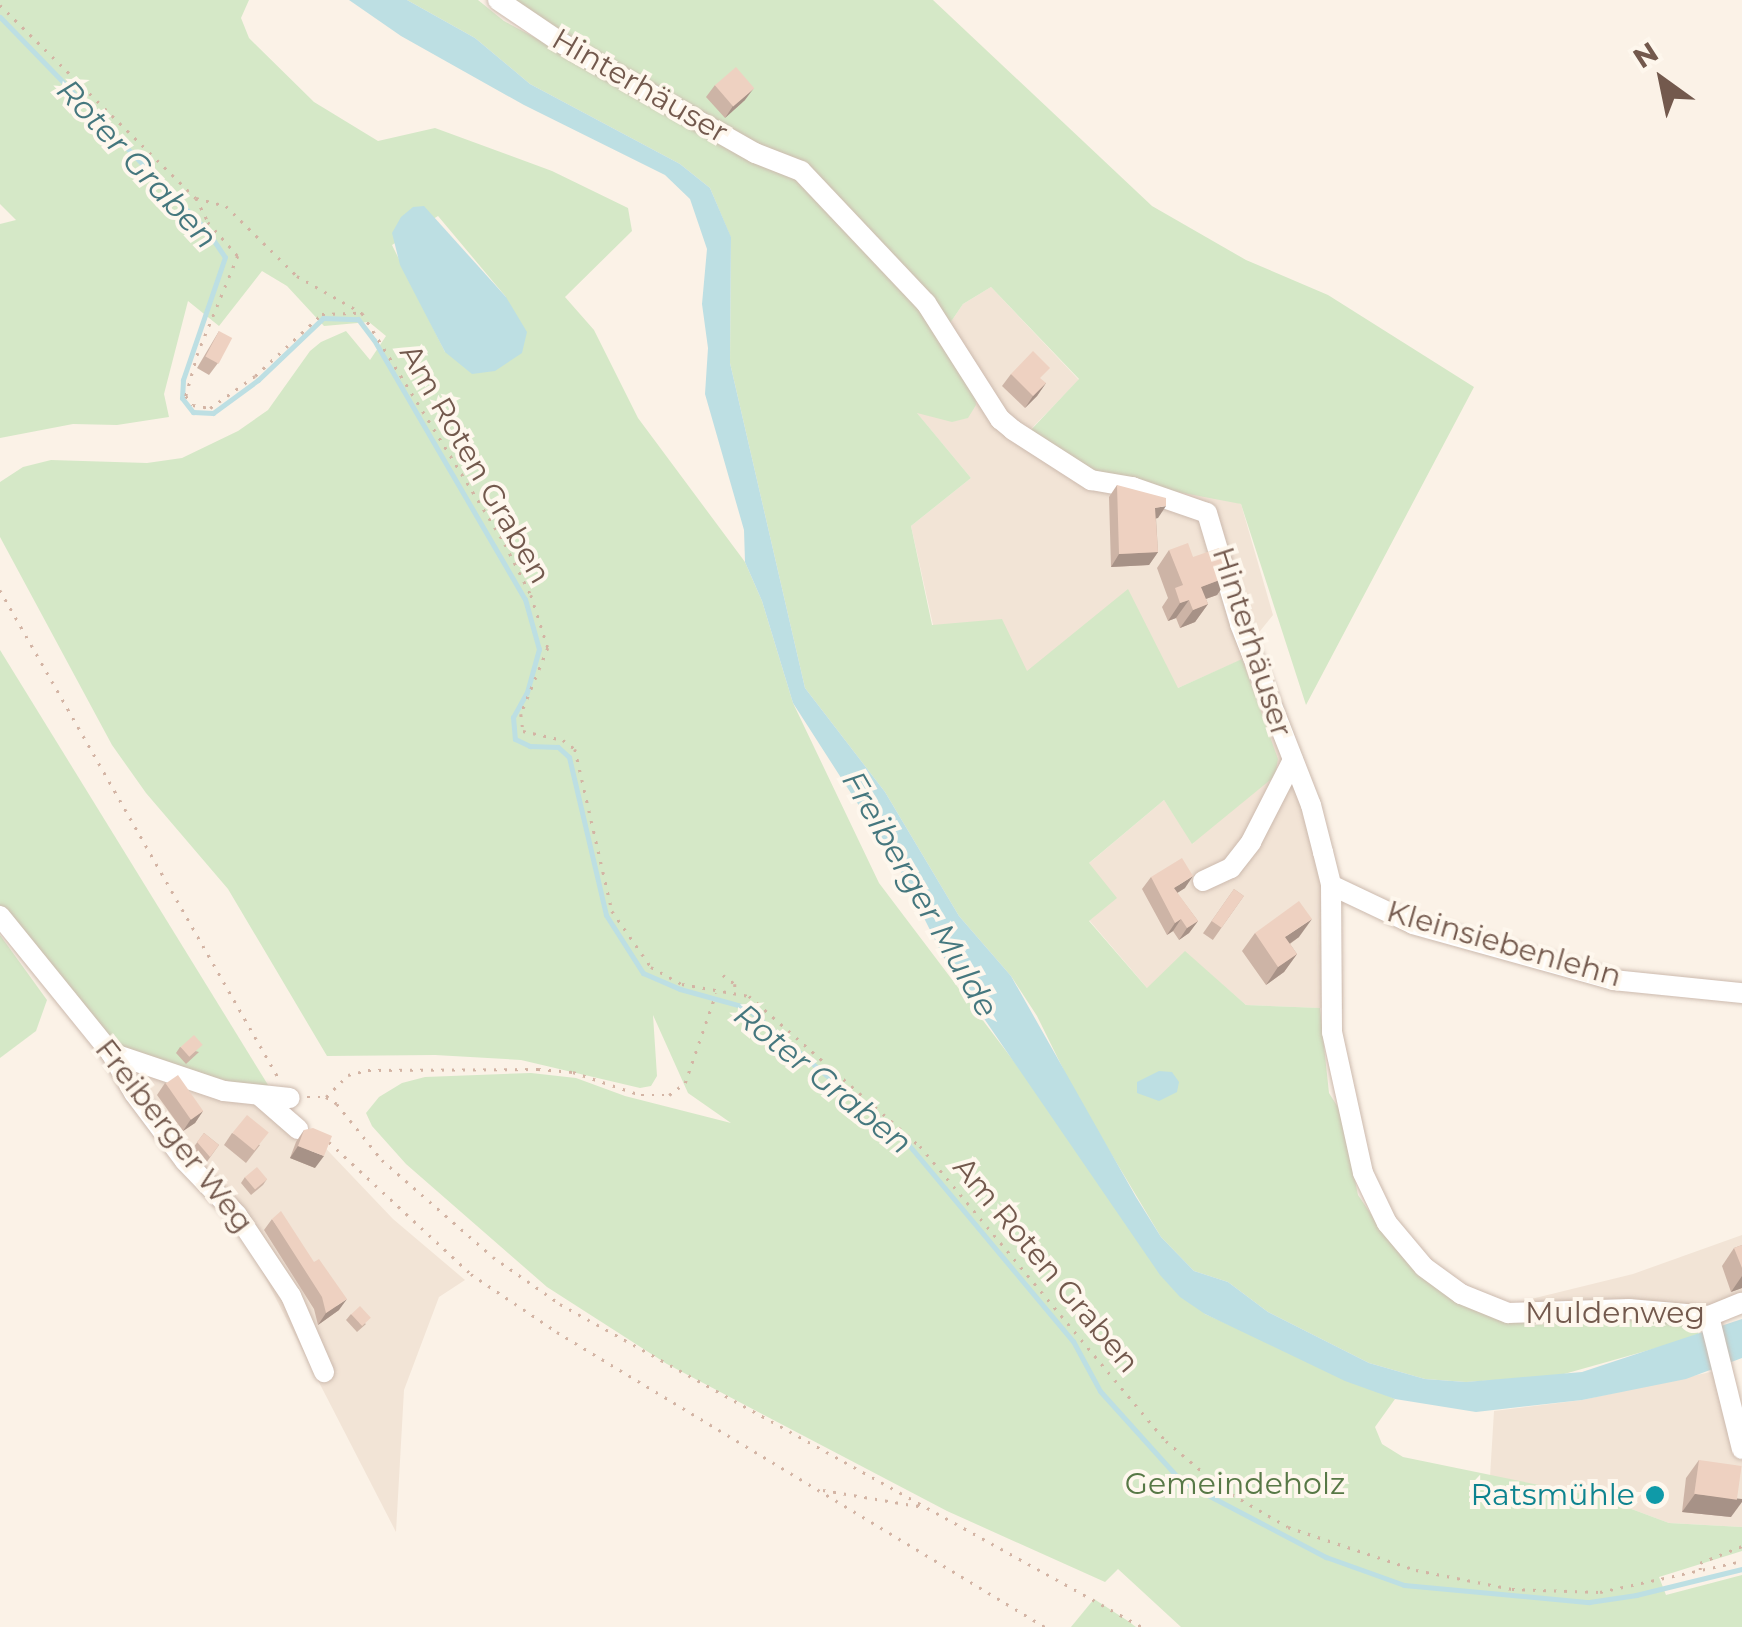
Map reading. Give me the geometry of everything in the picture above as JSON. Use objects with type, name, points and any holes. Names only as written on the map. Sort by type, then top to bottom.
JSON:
[{"type":"street","name":"Hinterhäuser","points":[[498,0],[564,44],[755,152],[801,171],[926,303],[1000,419],[1013,430],[1091,480],[1132,487],[1207,513],[1240,624],[1311,804],[1331,885]]},
{"type":"street","points":[[1204,881],[1230,868],[1251,842],[1293,760]]},
{"type":"street","name":"Kleinsiebenlehn","points":[[1331,885],[1412,924],[1614,980],[1742,993]]},
{"type":"street","name":"Muldenweg","points":[[1331,885],[1332,1032],[1363,1174],[1387,1222],[1424,1267],[1460,1294],[1508,1314],[1628,1309],[1710,1322],[1742,1303]]},
{"type":"street","name":"Freiberger Weg","points":[[0,916],[111,1053],[160,1128],[237,1215],[280,1280],[324,1372]]},
{"type":"street","points":[[111,1053],[224,1090],[290,1098]]},
{"type":"street","points":[[261,1097],[298,1129]]},
{"type":"street","points":[[1710,1322],[1742,1449]]},
{"type":"path","points":[[0,5],[196,198],[208,222],[238,256],[198,353],[186,396],[193,405],[210,408],[255,376],[322,314],[362,314]]},
{"type":"path","points":[[196,198],[226,206],[297,276],[362,314]]},
{"type":"path","name":"Am Roten Graben","points":[[362,314],[506,544],[531,595],[548,648],[521,714],[523,731],[563,740],[575,750],[612,911],[650,967],[682,984],[748,996],[920,1146],[1166,1441],[1224,1489],[1288,1527],[1416,1570],[1512,1589],[1600,1592],[1700,1570]]},
{"type":"path","points":[[0,590],[290,1098],[326,1097],[350,1118],[382,1160],[493,1257],[560,1304],[1142,1627]]},
{"type":"path","points":[[723,975],[735,984],[735,994]]},
{"type":"path","points":[[326,1097],[348,1075],[368,1070],[538,1069],[573,1072],[641,1095],[669,1094],[685,1083],[716,992]]},
{"type":"path","points":[[323,1136],[471,1274],[557,1332],[1045,1627]]},
{"type":"path","points":[[822,1489],[928,1508]]},
{"type":"path","points":[[1742,1546],[1700,1563],[1700,1570],[1742,1561]]},
{"type":"shaded area","points":[[991,287],[1079,380],[1029,431],[1241,504],[1273,615],[1252,641],[1341,904],[1343,1009],[1246,1005],[1185,952],[1148,989],[1089,920],[1088,864],[1164,800],[1193,844],[1241,660],[1178,688],[1027,672],[933,625],[911,526],[971,478],[916,412],[946,329],[963,304]]},
{"type":"shaded area","points":[[116,1052],[273,1093],[393,1219],[465,1280],[439,1297],[404,1390],[396,1532],[252,1252]]},
{"type":"shaded area","points":[[1742,1235],[1742,1298],[1708,1313],[1507,1305],[1633,1274]]},
{"type":"shaded area","points":[[1729,1368],[1742,1441],[1742,1527],[1669,1523],[1602,1498],[1490,1477],[1494,1411],[1582,1400]]},
{"type":"green space","name":"Gemeindeholz","points":[[0,0],[249,0],[241,18],[249,38],[314,102],[378,141],[435,128],[552,171],[628,208],[632,231],[565,297],[594,330],[638,418],[745,562],[762,601],[793,703],[879,883],[1205,1314],[1395,1399],[1375,1427],[1382,1444],[1403,1457],[1602,1498],[1669,1523],[1742,1527],[1742,1551],[1659,1577],[1666,1595],[1742,1575],[1742,1627],[1181,1627],[1118,1569],[1105,1582],[947,1511],[667,1364],[547,1287],[406,1164],[372,1126],[366,1113],[379,1097],[402,1083],[425,1077],[531,1073],[576,1078],[625,1096],[731,1123],[688,1093],[653,1015],[657,1076],[651,1086],[640,1088],[521,1060],[435,1055],[327,1056],[228,889],[146,793],[112,745],[0,537],[0,482],[23,467],[51,460],[147,463],[182,458],[238,431],[268,410],[310,351],[321,342],[346,331],[370,360],[386,336],[369,322],[324,326],[287,286],[262,271],[219,326],[188,301],[164,394],[169,417],[117,425],[73,424],[0,438],[0,224],[16,220],[0,204]],"holes":[[[438,216],[506,297],[445,352],[392,245]]]},
{"type":"green space","points":[[407,0],[478,0],[504,21],[562,52],[498,0],[933,0],[1152,206],[1246,260],[1328,295],[1474,387],[1306,705],[1241,504],[1099,477],[1029,432],[1079,379],[991,287],[963,304],[946,329],[972,367],[976,405],[968,418],[952,422],[917,413],[971,478],[911,526],[932,625],[1002,619],[1027,671],[1128,589],[1178,688],[1242,659],[1278,759],[1275,776],[1192,844],[1164,800],[1089,863],[1117,898],[1089,921],[1147,988],[1185,951],[1246,1005],[1320,1008],[1329,1093],[1341,1112],[1358,1195],[1419,1275],[1499,1316],[1536,1325],[1616,1318],[1695,1320],[1699,1336],[1557,1376],[1466,1382],[1425,1379],[1369,1363],[1268,1312],[1228,1282],[1194,1271],[1161,1237],[1076,1095],[1037,1016],[1011,976],[959,916],[885,792],[805,688],[730,363],[731,238],[710,188],[680,164],[530,84],[475,38]]},
{"type":"green space","points":[[0,650],[273,1093],[116,1052],[0,905]]},
{"type":"green space","points":[[0,935],[47,1000],[36,1031],[0,1058]]},
{"type":"green space","points":[[1094,1599],[1128,1621],[1136,1627],[1071,1627]]},
{"type":"water","name":"Freiberger Mulde","points":[[349,0],[407,0],[475,38],[530,84],[680,164],[710,188],[731,237],[730,363],[805,688],[885,792],[959,916],[1011,976],[1136,1197],[1161,1237],[1194,1271],[1228,1282],[1268,1312],[1369,1363],[1425,1379],[1466,1382],[1582,1372],[1742,1319],[1742,1358],[1686,1379],[1582,1400],[1476,1412],[1395,1399],[1345,1381],[1205,1314],[1180,1297],[1160,1275],[948,966],[899,868],[793,703],[762,601],[745,562],[744,530],[705,394],[708,348],[702,304],[707,249],[690,199],[665,175],[524,105],[401,36]]},
{"type":"water","points":[[424,206],[506,297],[527,332],[522,353],[495,371],[472,374],[445,352],[400,265],[392,233],[401,217],[413,207]]},
{"type":"water","points":[[1159,1071],[1172,1072],[1179,1082],[1177,1092],[1159,1101],[1137,1093],[1137,1082]]},
{"type":"building","points":[[736,67],[754,88],[733,107],[715,85]]},
{"type":"building","points":[[219,331],[232,338],[219,364],[205,357]]},
{"type":"building","points":[[1033,351],[1050,368],[1040,378],[1046,383],[1033,396],[1011,374]]},
{"type":"building","points":[[1117,485],[1166,498],[1166,506],[1155,508],[1158,552],[1119,554]]},
{"type":"building","points":[[1188,543],[1193,557],[1219,548],[1230,576],[1201,587],[1208,604],[1193,610],[1189,600],[1180,603],[1175,588],[1183,585],[1169,550]]},
{"type":"building","points":[[1182,858],[1193,876],[1174,888],[1198,921],[1187,928],[1181,919],[1175,923],[1151,877]]},
{"type":"building","points":[[1234,889],[1244,896],[1221,928],[1212,921]]},
{"type":"building","points":[[1299,901],[1312,919],[1285,937],[1297,954],[1278,967],[1255,933]]},
{"type":"building","points":[[194,1035],[203,1045],[189,1057],[181,1047]]},
{"type":"building","points":[[178,1075],[203,1111],[191,1120],[166,1084]]},
{"type":"building","points":[[247,1115],[269,1133],[254,1150],[233,1133]]},
{"type":"building","points":[[313,1128],[332,1136],[324,1156],[298,1146],[304,1130]]},
{"type":"building","points":[[204,1133],[219,1145],[210,1157],[197,1142]]},
{"type":"building","points":[[257,1167],[267,1179],[255,1190],[245,1177]]},
{"type":"building","points":[[281,1211],[314,1262],[319,1259],[347,1299],[326,1313],[322,1297],[272,1219]]},
{"type":"building","points":[[1742,1245],[1742,1268],[1734,1248]]},
{"type":"building","points":[[360,1306],[371,1318],[362,1326],[351,1314]]},
{"type":"building","points":[[1699,1460],[1742,1466],[1737,1500],[1694,1494]]},
{"type":"waterway","name":"Roter Graben","points":[[0,17],[208,232],[225,257],[183,380],[182,398],[193,412],[213,413],[258,380],[323,318],[358,319],[374,340],[525,599],[539,649],[527,692],[513,717],[515,739],[530,746],[558,747],[569,757],[606,915],[643,973],[680,989],[745,1007],[908,1144],[1073,1341],[1100,1391],[1181,1481],[1326,1557],[1404,1585],[1589,1602],[1636,1595],[1742,1569]]},
{"type":"place","name":"Ratsmühle","points":[[1655,1495]]}]
